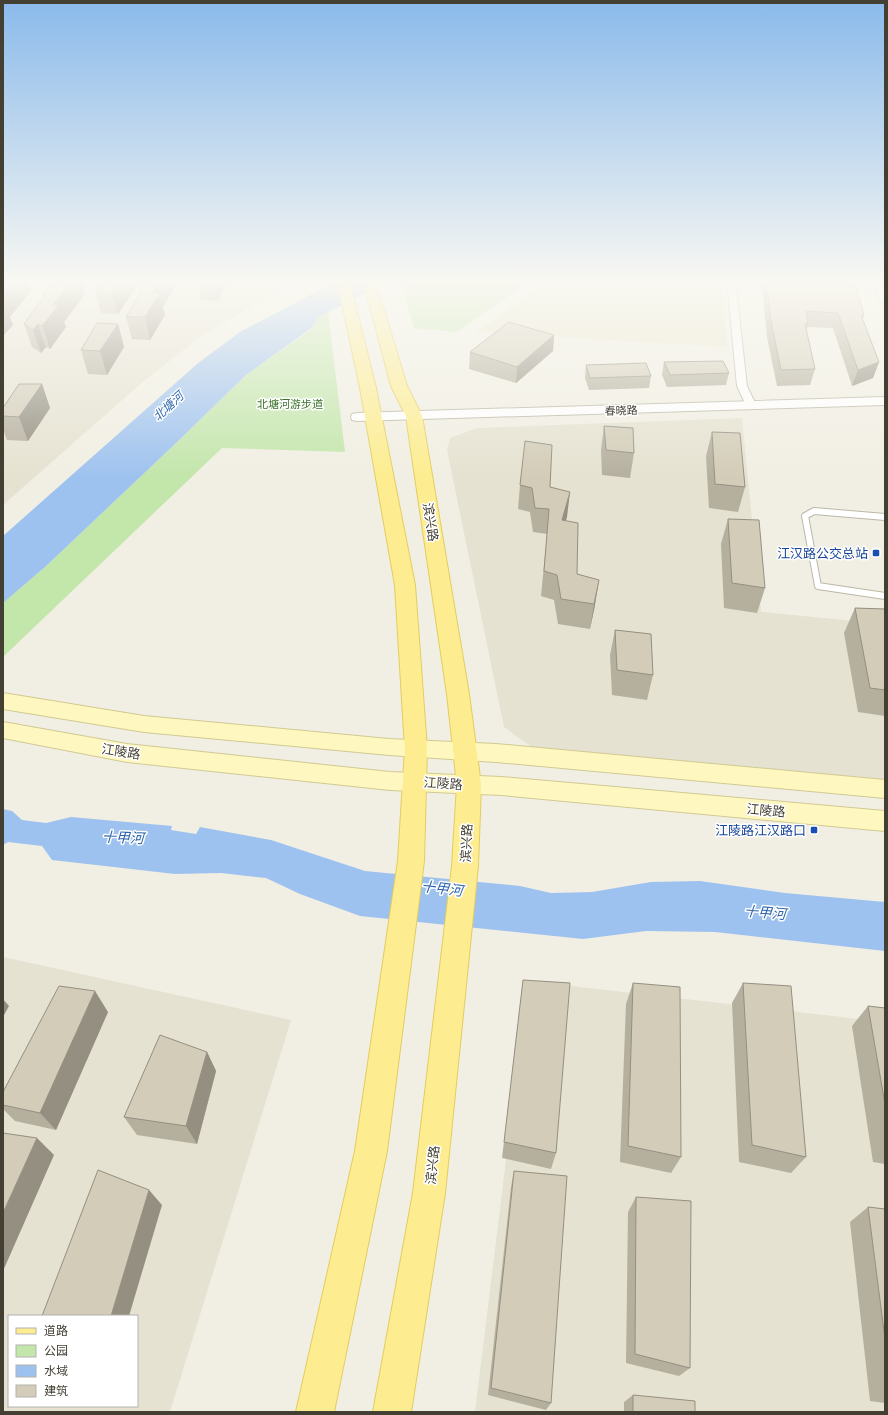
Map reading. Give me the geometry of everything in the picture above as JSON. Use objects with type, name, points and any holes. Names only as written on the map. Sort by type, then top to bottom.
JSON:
[{"type":"main road","points":[[315,1412],[371,1151],[411,861],[415,781],[416,749],[406,585],[365,417],[368,388],[358,346]]},
{"type":"main road","name":"滨兴路","points":[[388,346],[399,386],[414,416],[466,752],[469,785],[465,866],[455,944],[429,1193],[392,1412]]},
{"type":"main road","points":[[3,701],[144,724],[416,749],[496,752],[885,789]]},
{"type":"main road","name":"江陵路","points":[[3,730],[128,753],[390,781],[501,786],[885,821]]},
{"type":"street","points":[[738,346],[742,386],[752,405]]},
{"type":"street","name":"春晓路","points":[[365,417],[885,401]]},
{"type":"lane","points":[[885,516],[814,511],[806,516],[818,586],[885,596]]},
{"type":"shaded area","points":[[3,346],[189,346],[145,380],[3,505]]},
{"type":"shaded area","points":[[742,418],[761,612],[885,624],[885,781],[533,748],[504,727],[447,450],[450,438],[477,428]]},
{"type":"shaded area","points":[[3,957],[291,1020],[170,1412],[3,1412]]},
{"type":"shaded area","points":[[528,981],[885,1022],[885,1412],[475,1412]]},
{"type":"green space","name":"北塘河游步道","points":[[287,346],[332,346],[345,452],[222,448],[3,657],[3,603],[45,567],[246,375]]},
{"type":"water","name":"北塘河","points":[[221,346],[286,346],[246,375],[45,567],[3,603],[3,536],[197,364]]},
{"type":"water","name":"十甲河","points":[[3,809],[12,811],[22,820],[46,823],[71,817],[172,826],[171,830],[196,834],[200,827],[271,840],[365,871],[520,886],[551,893],[592,892],[651,882],[700,881],[785,893],[885,902],[885,951],[715,932],[646,931],[583,939],[360,916],[300,894],[266,878],[221,873],[175,874],[52,860],[42,846],[8,842],[3,845]]},
{"type":"building","points":[[83,346],[103,346],[100,351],[81,350]]},
{"type":"building","points":[[478,346],[541,346],[517,367],[470,352]]},
{"type":"building","points":[[776,346],[810,346],[815,369],[781,370]]},
{"type":"building","points":[[850,346],[873,346],[879,362],[858,370]]},
{"type":"building","points":[[723,361],[729,373],[670,375],[664,362]]},
{"type":"building","points":[[646,363],[651,376],[590,378],[586,365]]},
{"type":"building","points":[[19,384],[42,384],[19,417],[3,416],[3,408]]},
{"type":"building","points":[[604,426],[633,428],[634,453],[606,450]]},
{"type":"building","points":[[712,432],[740,433],[745,487],[715,484]]},
{"type":"building","points":[[525,441],[552,445],[550,487],[570,492],[562,520],[578,523],[577,574],[599,580],[594,604],[561,599],[557,575],[544,571],[549,509],[535,508],[532,488],[520,485]]},
{"type":"building","points":[[728,519],[759,520],[765,588],[732,583]]},
{"type":"building","points":[[855,608],[885,609],[885,690],[870,688]]},
{"type":"building","points":[[615,630],[651,634],[653,675],[617,670]]},
{"type":"building","points":[[523,980],[570,983],[556,1153],[504,1142]]},
{"type":"building","points":[[633,983],[680,987],[681,1157],[628,1146]]},
{"type":"building","points":[[743,983],[791,986],[806,1157],[752,1145]]},
{"type":"building","points":[[59,986],[95,991],[40,1113],[3,1105],[3,1092]]},
{"type":"building","points":[[868,1006],[885,1008],[885,1104]]},
{"type":"building","points":[[160,1035],[207,1052],[186,1126],[124,1117]]},
{"type":"building","points":[[3,1133],[37,1138],[3,1213]]},
{"type":"building","points":[[98,1170],[149,1190],[111,1315],[42,1315]]},
{"type":"building","points":[[514,1171],[567,1176],[551,1403],[491,1388]]},
{"type":"building","points":[[636,1197],[691,1201],[690,1368],[635,1354]]},
{"type":"building","points":[[868,1207],[885,1209],[885,1339]]},
{"type":"building","points":[[633,1395],[695,1401],[695,1412],[633,1412]]},
{"type":"place","name":"江汉路公交总站","points":[[876,553]]},
{"type":"place","name":"江陵路江汉路口","points":[[814,830]]}]
